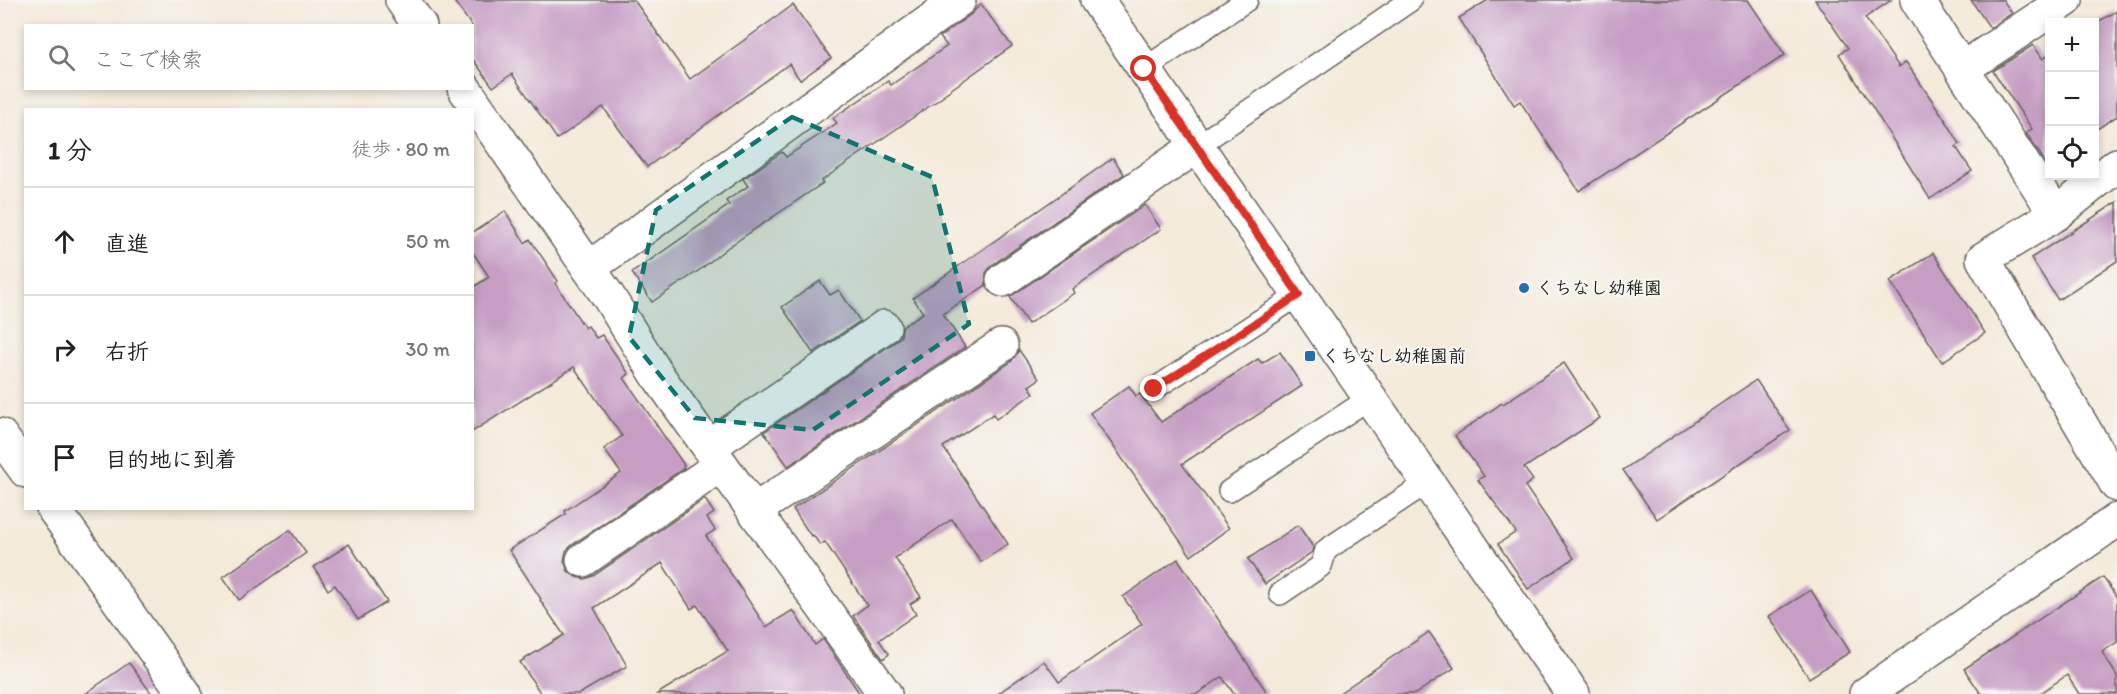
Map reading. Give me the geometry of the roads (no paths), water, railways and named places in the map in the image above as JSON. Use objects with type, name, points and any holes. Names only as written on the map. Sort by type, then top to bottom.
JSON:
[{"type":"street","points":[[402,0],[419,24]]},
{"type":"street","points":[[589,268],[959,0]]},
{"type":"street","points":[[1917,0],[2056,214]]},
{"type":"street","points":[[1962,69],[2066,0]]},
{"type":"street","points":[[1104,3],[1144,69],[1573,694]]},
{"type":"street","points":[[465,90],[589,268],[658,376],[885,694]]},
{"type":"street","points":[[1003,280],[1197,146]]},
{"type":"street","points":[[2117,165],[2056,214],[1983,259],[2117,485]]},
{"type":"street","points":[[582,560],[884,327]]},
{"type":"street","points":[[754,511],[1001,346]]},
{"type":"street","points":[[0,435],[24,468]]},
{"type":"street","points":[[53,510],[185,694]]},
{"type":"street","points":[[1866,694],[2117,520]]},
{"type":"lane","points":[[1144,69],[1247,0]]},
{"type":"lane","points":[[1197,146],[1411,0]]},
{"type":"lane","points":[[1154,389],[1299,295]]},
{"type":"lane","points":[[1229,492],[1370,398]]},
{"type":"lane","points":[[1280,594],[1321,566],[1326,550],[1428,482]]},
{"type":"place","name":"くちなし幼稚園","points":[[1524,288]]},
{"type":"place","name":"くちなし幼稚園前","points":[[1310,356]]}]
